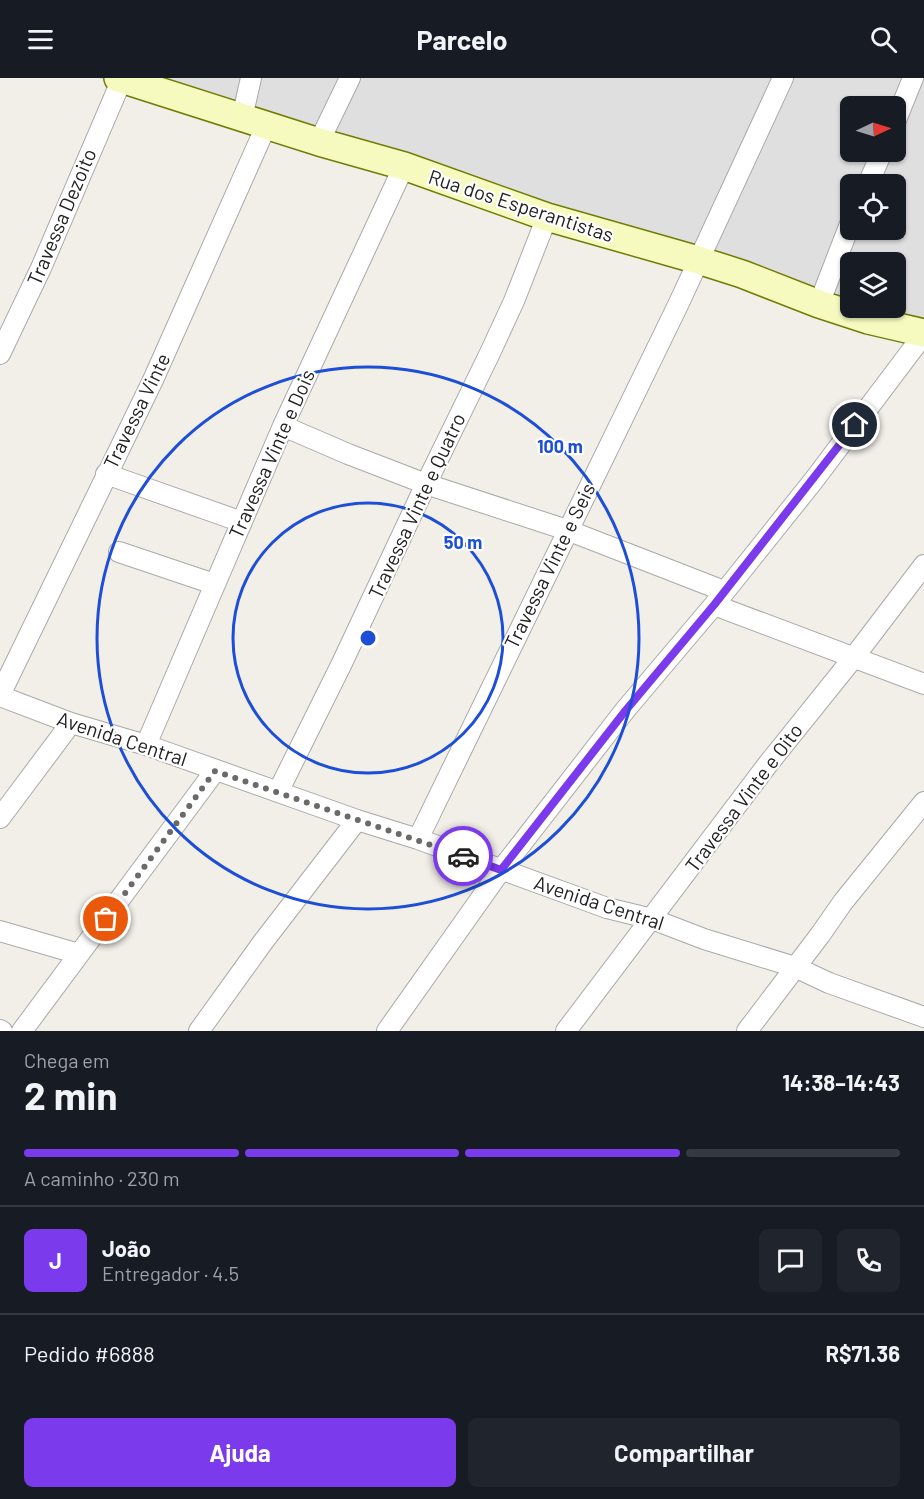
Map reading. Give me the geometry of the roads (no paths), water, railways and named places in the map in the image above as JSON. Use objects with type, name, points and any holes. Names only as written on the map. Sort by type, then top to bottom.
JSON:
[{"type":"main road","name":"Rua dos Esperantistas","points":[[120,79],[319,142],[404,166],[547,217],[742,274],[868,320],[924,334]]},
{"type":"street","name":"Travessa Vinte","points":[[0,695],[153,380],[255,121],[251,78]]},
{"type":"street","points":[[319,142],[350,78]]},
{"type":"street","name":"Travessa Vinte e Seis","points":[[418,839],[678,305],[783,78]]},
{"type":"street","points":[[906,96],[913,78]]},
{"type":"street","name":"Travessa Dezoito","points":[[0,354],[8,319],[41,268],[120,79]]},
{"type":"street","name":"Travessa Vinte e Dois","points":[[146,746],[283,426],[404,166]]},
{"type":"street","name":"Travessa Vinte e Quatro","points":[[278,792],[514,302],[547,217]]},
{"type":"street","points":[[819,304],[844,240]]},
{"type":"street","points":[[387,1031],[501,870],[626,710],[814,480],[924,334]]},
{"type":"street","points":[[283,426],[426,484],[567,530],[854,657],[924,684]]},
{"type":"street","points":[[106,474],[242,522]]},
{"type":"street","points":[[119,552],[214,584]]},
{"type":"street","name":"Travessa Vinte e Oito","points":[[566,1031],[768,764],[924,565]]},
{"type":"street","name":"Avenida Central","points":[[0,695],[71,723],[146,746],[418,839],[607,908],[652,920],[704,939],[795,967],[829,983],[924,1017]]},
{"type":"street","points":[[0,818],[71,723]]},
{"type":"street","points":[[22,1031],[215,771]]},
{"type":"street","points":[[747,1031],[843,902],[924,802]]},
{"type":"street","points":[[200,1031],[263,942],[357,820]]},
{"type":"street","points":[[0,931],[79,954]]},
{"type":"street","points":[[920,1031],[924,1025]]}]
